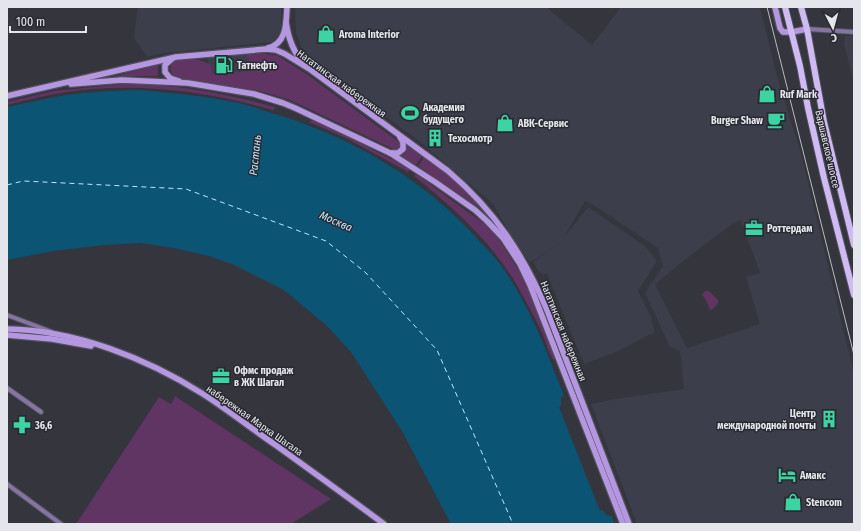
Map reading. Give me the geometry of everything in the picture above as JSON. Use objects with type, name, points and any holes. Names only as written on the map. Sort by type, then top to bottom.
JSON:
[{"type":"main road","points":[[266,49],[274,47],[283,37],[287,7]]},
{"type":"main road","points":[[775,7],[780,28],[783,32],[807,29]]},
{"type":"main road","name":"Варшавское шоссе","points":[[785,7],[854,295]]},
{"type":"main road","name":"Варшавское шоссе","points":[[801,7],[807,29],[824,122],[854,245]]},
{"type":"main road","points":[[286,22],[290,38],[296,52],[301,60],[311,70]]},
{"type":"main road","name":"Нагатинская набережная","points":[[7,96],[176,57],[266,49],[276,50],[285,54],[311,70],[398,135],[428,155],[468,189],[492,214],[524,262],[535,282],[629,524]]},
{"type":"main road","points":[[176,57],[167,62],[165,65],[165,72],[170,78],[188,84]]},
{"type":"main road","name":"Нагатинская набережная","points":[[52,86],[122,80],[188,84],[254,94],[283,103],[390,153],[420,171],[475,210],[503,238],[520,264],[537,303],[623,524]]},
{"type":"main road","points":[[390,153],[398,153],[402,149],[403,142],[398,135]]},
{"type":"main road","name":"набережная Марка Шагала","points":[[7,329],[56,334],[76,338],[122,353],[153,366],[204,394],[384,524]]},
{"type":"main road","name":"набережная Марка Шагала","points":[[7,335],[52,339],[105,348]]},
{"type":"street","points":[[807,29],[854,32]]},
{"type":"street","points":[[7,315],[56,334]]},
{"type":"street","points":[[7,338],[20,335]]},
{"type":"street","points":[[7,388],[41,412]]},
{"type":"street","points":[[7,484],[61,524]]},
{"type":"shaded area","points":[[138,7],[281,7],[281,26],[279,36],[272,42],[164,53],[147,57],[134,38]]},
{"type":"shaded area","points":[[295,7],[546,7],[592,45],[621,7],[760,7],[776,73],[801,154],[854,374],[854,524],[637,524],[591,404],[684,389],[680,351],[670,347],[645,293],[663,266],[658,248],[592,204],[585,201],[564,237],[588,207],[645,246],[657,261],[638,291],[652,319],[655,332],[614,353],[584,364],[547,274],[542,274],[539,272],[533,262],[562,241],[530,263],[512,237],[493,204],[419,141],[321,69],[307,56],[301,47],[296,33]],"holes":[[[741,220],[760,273],[746,277],[760,324],[687,348],[655,284],[701,247],[734,223]]]},
{"type":"shaded area","points":[[845,36],[854,36],[854,83],[844,43]]},
{"type":"shaded area","points":[[251,53],[253,72],[209,74],[207,57]]},
{"type":"shaded area","points":[[261,53],[278,56],[308,75],[399,142],[399,147],[397,149],[393,149],[290,100],[260,91],[177,78],[173,75],[170,69],[174,62],[179,59],[188,58],[203,61],[211,65],[212,73],[249,71],[249,58],[246,58],[246,56]]},
{"type":"shaded area","points":[[158,64],[158,76],[117,76]]},
{"type":"shaded area","points":[[124,84],[143,84],[200,90],[275,108],[273,110],[248,103],[197,93],[145,88],[93,89],[67,92],[7,105],[7,102],[54,91]]},
{"type":"shaded area","points":[[313,120],[410,169],[408,172],[346,138],[309,122]]},
{"type":"shaded area","points":[[407,143],[423,155],[416,165],[400,156],[405,151]]},
{"type":"shaded area","points":[[425,156],[468,193],[493,220],[478,207],[418,166]]},
{"type":"shaded area","points":[[416,174],[487,226],[500,241],[519,271],[532,296],[554,353],[554,361],[528,305],[498,257],[458,214],[414,176]]},
{"type":"shaded area","points":[[705,291],[709,291],[718,300],[718,303],[713,309],[710,310],[702,294]]},
{"type":"shaded area","points":[[175,396],[331,499],[291,524],[76,524],[159,397],[171,404]]},
{"type":"water","points":[[134,90],[213,98],[239,103],[328,133],[384,162],[410,179],[459,220],[497,260],[510,278],[528,311],[564,396],[561,397],[561,406],[559,407],[600,511],[602,510],[608,516],[612,516],[614,524],[451,524],[402,431],[351,352],[327,326],[284,290],[232,264],[209,256],[174,248],[141,243],[104,245],[53,251],[7,260],[7,107],[67,95]]},
{"type":"ferry route","points":[[7,185],[23,181],[186,189],[326,241],[365,272],[437,350],[513,524]]},
{"type":"tram line","points":[[767,7],[854,355]]},
{"type":"place","name":"Aroma Interior","points":[[326,34]]},
{"type":"place","name":"Татнефть","points":[[224,65]]},
{"type":"place","name":"Ruf Mark","points":[[767,94]]},
{"type":"place","name":"Академия будущего","points":[[410,113]]},
{"type":"place","name":"Burger Shaw","points":[[776,120]]},
{"type":"place","name":"АВК-Сервис","points":[[505,123]]},
{"type":"place","name":"Техосмотр","points":[[435,138]]},
{"type":"place","name":"Роттердам","points":[[754,228]]},
{"type":"place","name":"Офмс продаж в ЖК Шагал","points":[[221,376]]},
{"type":"place","name":"Центр международной почты","points":[[829,419]]},
{"type":"place","name":"36,6","points":[[22,425]]},
{"type":"place","name":"Амакс","points":[[787,475]]},
{"type":"place","name":"Stencom","points":[[793,502]]},
{"type":"water label","name":"Растань","points":[[255,155]]},
{"type":"water label","name":"Москва","points":[[336,221]]}]
